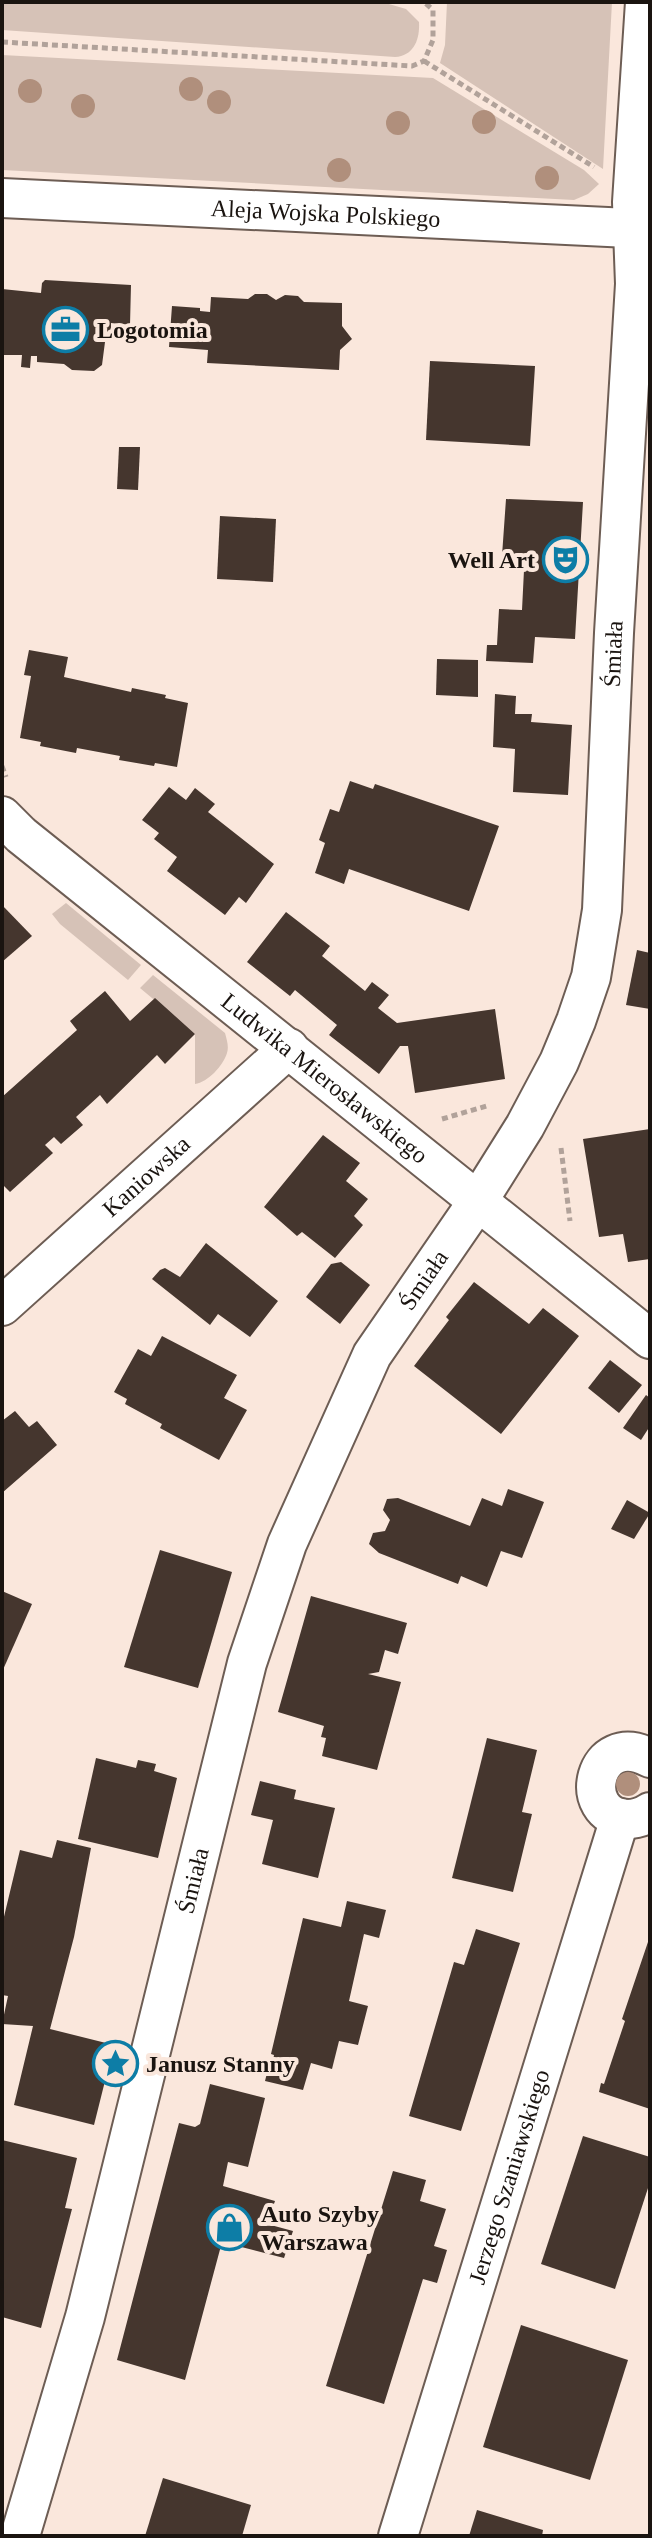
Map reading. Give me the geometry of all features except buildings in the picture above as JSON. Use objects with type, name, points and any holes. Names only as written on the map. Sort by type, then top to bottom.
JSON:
[{"type":"street","name":"Śmiała","points":[[20,2536],[85,2317],[247,1663],[287,1544],[372,1355],[478,1201],[525,1126],[559,1062],[591,977],[602,910],[614,633],[635,284],[642,228],[632,202],[645,2]]},
{"type":"street","name":"Aleja Wojska Polskiego","points":[[2,198],[642,228]]},
{"type":"street","name":"Ludwika Mierosławskiego","points":[[2,816],[21,835],[650,1339]]},
{"type":"street","name":"Kaniowska","points":[[2,1306],[289,1048]]},
{"type":"street","points":[[635,1815],[608,1811],[599,1802],[595,1789],[597,1775],[603,1763],[613,1755],[626,1751],[639,1752],[650,1758]]},
{"type":"street","name":"Jerzego Szaniawskiego","points":[[398,2536],[635,1815]]},
{"type":"path","points":[[2,42],[412,66],[424,61],[433,40],[433,10],[424,2]]},
{"type":"path","points":[[424,61],[595,168]]},
{"type":"shaded area","points":[[2,2],[382,2],[406,9],[419,22],[419,28],[411,50],[395,57],[2,30]]},
{"type":"shaded area","points":[[447,2],[612,2],[603,169],[440,63],[445,45]]},
{"type":"shaded area","points":[[2,55],[433,78],[584,170],[599,184],[588,194],[574,200],[2,170]]},
{"type":"shaded area","points":[[66,903],[141,965],[128,980],[60,924],[52,914]]},
{"type":"shaded area","points":[[153,975],[225,1033],[228,1048],[225,1058],[214,1073],[200,1083],[195,1084],[195,1034],[140,988]]},
{"type":"place","name":"Logotomia","points":[[66,330]]},
{"type":"place","name":"Well Art","points":[[566,560]]},
{"type":"place","name":"Janusz Stanny","points":[[115,2064]]},
{"type":"place","name":"Auto Szyby Warszawa","points":[[230,2228]]}]
